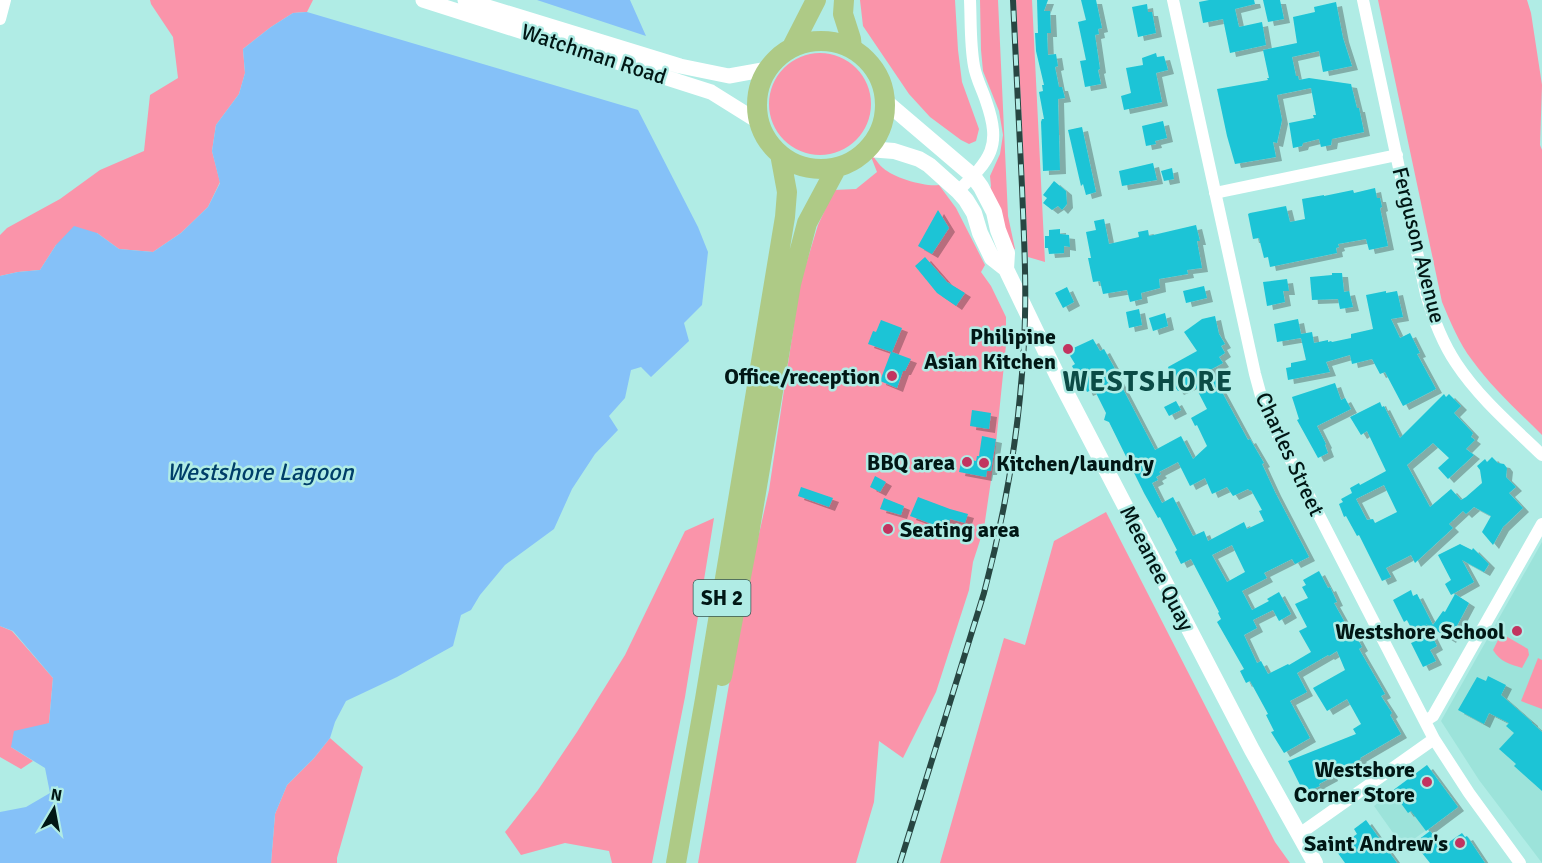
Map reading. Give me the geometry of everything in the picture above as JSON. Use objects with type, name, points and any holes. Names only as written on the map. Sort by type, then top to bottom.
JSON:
[{"type":"highway","name":"SH 2","points":[[792,47],[816,0]]},
{"type":"highway","points":[[844,0],[843,14],[852,49]]},
{"type":"highway","name":"SH 2","points":[[822,40],[838,43],[852,49],[869,62],[880,80],[885,101],[884,118],[878,135],[868,149],[854,160],[837,167],[822,169],[792,162],[780,154],[767,139],[759,122],[756,104],[759,86],[767,69],[779,56],[792,47],[822,40]]},
{"type":"highway","name":"SH 2","points":[[676,863],[785,217],[787,192],[780,154]]},
{"type":"highway","name":"SH 2","points":[[688,863],[748,540],[791,285],[807,223],[837,167]]},
{"type":"main road","name":"Meeanee Quay","points":[[885,101],[973,176],[981,187],[994,212],[1007,253],[1006,269]]},
{"type":"main road","name":"Meeanee Quay","points":[[868,149],[894,151],[919,159],[929,165],[958,191],[974,213],[980,233],[992,258],[1006,269],[1057,375],[1126,508],[1252,750],[1315,863]]},
{"type":"street","points":[[0,19],[5,0]]},
{"type":"street","name":"Watchman Road","points":[[423,0],[711,92],[759,122]]},
{"type":"street","name":"Watchman Road","points":[[465,0],[674,65],[729,76],[767,69]]},
{"type":"street","points":[[958,191],[973,176],[992,149],[994,140],[992,119],[973,65],[970,0]]},
{"type":"street","name":"Charles Street","points":[[1173,0],[1255,374],[1268,416],[1434,739],[1469,793],[1520,863]]},
{"type":"street","name":"Ferguson Avenue","points":[[1363,0],[1426,294],[1433,317],[1462,373],[1542,455]]},
{"type":"street","points":[[1215,193],[1397,155]]},
{"type":"street","points":[[1425,721],[1433,716],[1542,524]]},
{"type":"street","points":[[1298,835],[1434,739]]},
{"type":"shaded area","points":[[150,0],[313,0],[307,12],[293,13],[243,49],[245,73],[239,94],[216,125],[212,151],[220,182],[208,207],[181,233],[153,252],[119,249],[97,233],[56,245],[40,270],[0,276],[0,235],[7,228],[60,199],[100,170],[144,151],[150,95],[178,78],[173,37]]},
{"type":"shaded area","points":[[860,0],[955,0],[962,82],[979,129],[976,141],[969,144],[961,140],[930,117],[909,94],[863,26]]},
{"type":"shaded area","points":[[980,0],[998,0],[1008,216],[1015,249],[1008,252],[987,199],[991,186],[990,176],[1000,154],[1003,135],[999,111],[983,71]]},
{"type":"shaded area","points":[[1016,0],[1032,0],[1045,262],[1028,257]]},
{"type":"shaded area","points":[[1378,0],[1527,0],[1542,85],[1540,145],[1542,150],[1542,435],[1497,390],[1472,360],[1459,339],[1442,302]]},
{"type":"shaded area","points":[[820,53],[840,56],[849,61],[863,75],[868,84],[871,104],[868,124],[863,133],[849,147],[840,152],[820,155],[800,152],[791,147],[777,133],[772,124],[769,104],[772,84],[777,75],[791,61],[800,56]]},
{"type":"shaded area","points":[[868,149],[888,172],[918,183],[939,185],[956,208],[985,265],[981,272],[991,286],[1006,317],[1006,345],[995,453],[984,528],[973,562],[969,590],[936,692],[903,758],[879,741],[874,802],[856,863],[698,863],[743,604],[769,490],[800,284],[818,225],[834,190],[856,189],[877,172]]},
{"type":"shaded area","points":[[1106,512],[1275,842],[1290,863],[940,863],[1004,638],[1025,645],[1054,541]]},
{"type":"shaded area","points":[[714,518],[685,697],[652,863],[612,863],[609,851],[565,843],[521,855],[505,832],[538,790],[625,655],[685,531]]},
{"type":"shaded area","name":"Westshore School","points":[[1542,542],[1542,863],[1479,780],[1441,721]]},
{"type":"shaded area","points":[[0,626],[12,631],[53,678],[49,723],[11,747],[33,761],[21,769],[0,757]]},
{"type":"shaded area","points":[[1504,635],[1528,649],[1529,655],[1522,668],[1502,660],[1493,650],[1500,636]]},
{"type":"shaded area","points":[[1538,658],[1542,660],[1542,709],[1521,701]]},
{"type":"shaded area","points":[[330,738],[363,767],[337,863],[271,863],[275,814],[287,785]]},
{"type":"shaded area","points":[[1427,765],[1458,807],[1403,847],[1374,806]]},
{"type":"water","points":[[537,0],[630,0],[646,36]]},
{"type":"water","name":"Westshore Lagoon","points":[[307,12],[638,110],[698,227],[708,252],[702,305],[684,323],[689,341],[651,377],[641,367],[631,370],[625,398],[609,416],[618,430],[595,454],[572,489],[554,529],[505,565],[480,595],[471,610],[461,615],[453,646],[397,677],[346,701],[330,738],[287,785],[275,814],[271,863],[0,863],[0,812],[26,807],[50,793],[45,768],[11,747],[14,731],[49,723],[53,678],[13,631],[0,626],[0,276],[40,270],[56,245],[74,226],[97,233],[119,249],[153,252],[181,233],[208,207],[220,183],[212,151],[216,125],[239,94],[245,73],[243,49],[293,13]]},
{"type":"building","points":[[1037,0],[1048,0],[1044,11],[1050,11],[1051,33],[1047,33],[1048,55],[1056,54],[1058,66],[1055,67],[1059,87],[1062,87],[1065,98],[1058,99],[1060,170],[1043,171],[1041,122],[1044,119],[1039,92],[1043,91],[1042,85],[1044,85],[1036,51]]},
{"type":"building","points":[[1081,0],[1096,0],[1102,28],[1098,29],[1099,34],[1095,35],[1101,84],[1085,87],[1080,61],[1086,60],[1078,22],[1086,20]]},
{"type":"building","points":[[1254,0],[1255,4],[1235,9],[1239,27],[1262,22],[1266,45],[1230,53],[1223,19],[1203,23],[1199,2]]},
{"type":"building","points":[[1263,0],[1280,0],[1284,19],[1268,22]]},
{"type":"building","points":[[1336,2],[1343,38],[1352,66],[1323,72],[1319,51],[1292,57],[1296,76],[1299,80],[1309,78],[1351,84],[1364,132],[1332,139],[1331,145],[1321,147],[1319,139],[1293,148],[1289,123],[1314,118],[1313,115],[1316,115],[1311,88],[1277,95],[1282,120],[1277,143],[1273,142],[1276,157],[1235,164],[1217,89],[1268,80],[1263,50],[1297,43],[1293,17],[1315,12],[1314,7]]},
{"type":"building","points":[[1147,4],[1148,12],[1152,12],[1156,33],[1138,37],[1132,7]]},
{"type":"building","points":[[1156,53],[1157,57],[1164,56],[1168,70],[1156,73],[1162,102],[1124,110],[1121,96],[1131,93],[1126,68],[1143,65],[1142,58]]},
{"type":"building","points":[[1163,121],[1167,138],[1146,146],[1142,126]]},
{"type":"building","points":[[1082,127],[1096,192],[1086,195],[1083,184],[1081,186],[1068,130]]},
{"type":"building","points":[[1153,163],[1157,180],[1122,186],[1119,171]]},
{"type":"building","points":[[1172,168],[1174,179],[1164,181],[1161,171]]},
{"type":"building","points":[[1054,181],[1066,191],[1067,204],[1062,210],[1058,206],[1052,210],[1043,203],[1047,198],[1043,195]]},
{"type":"building","points":[[1375,188],[1377,198],[1380,198],[1388,246],[1369,250],[1366,239],[1338,244],[1337,253],[1270,267],[1268,257],[1264,258],[1259,238],[1253,239],[1248,214],[1250,213],[1286,206],[1290,222],[1305,219],[1302,199],[1353,190],[1354,193]]},
{"type":"building","points":[[938,210],[949,228],[932,254],[918,246]]},
{"type":"building","points":[[1104,219],[1109,244],[1139,237],[1138,232],[1148,230],[1149,236],[1196,225],[1202,268],[1187,270],[1188,274],[1159,279],[1160,288],[1141,293],[1142,299],[1130,302],[1127,290],[1103,294],[1100,281],[1093,282],[1086,232],[1096,230],[1094,221]]},
{"type":"building","points":[[1060,229],[1060,234],[1069,235],[1070,247],[1064,246],[1064,253],[1049,254],[1048,248],[1045,248],[1045,236],[1049,236],[1049,230]]},
{"type":"building","points":[[925,257],[947,282],[965,293],[956,306],[937,293],[915,266]]},
{"type":"building","points":[[1332,273],[1342,273],[1344,292],[1349,291],[1353,307],[1340,309],[1338,299],[1312,300],[1310,277],[1332,275]]},
{"type":"building","points":[[1287,279],[1289,291],[1283,291],[1285,302],[1267,306],[1263,282]]},
{"type":"building","points":[[1204,286],[1207,298],[1186,303],[1183,291]]},
{"type":"building","points":[[1067,287],[1074,302],[1063,308],[1055,293]]},
{"type":"building","points":[[1386,291],[1386,293],[1397,291],[1403,317],[1391,319],[1400,338],[1410,333],[1420,353],[1417,354],[1436,389],[1403,406],[1385,372],[1380,374],[1372,359],[1352,364],[1350,355],[1326,362],[1330,372],[1288,380],[1286,368],[1291,367],[1291,363],[1306,360],[1301,338],[1277,342],[1274,324],[1298,319],[1301,334],[1312,332],[1314,343],[1351,338],[1351,334],[1373,329],[1366,295]]},
{"type":"building","points":[[1139,309],[1142,325],[1129,328],[1126,312]]},
{"type":"building","points":[[1165,313],[1168,326],[1153,331],[1149,318]]},
{"type":"building","points":[[1215,316],[1219,334],[1225,344],[1221,346],[1225,353],[1219,357],[1223,363],[1210,370],[1248,440],[1250,439],[1264,463],[1262,464],[1275,492],[1309,557],[1295,564],[1292,559],[1264,573],[1267,578],[1242,591],[1252,610],[1269,601],[1267,599],[1279,592],[1291,614],[1279,621],[1273,610],[1253,620],[1257,628],[1244,635],[1257,663],[1261,661],[1268,674],[1311,652],[1299,631],[1307,627],[1295,604],[1308,598],[1302,587],[1306,585],[1303,580],[1319,571],[1328,588],[1330,587],[1337,602],[1334,603],[1353,638],[1356,636],[1362,647],[1359,649],[1385,694],[1381,696],[1392,713],[1390,715],[1401,734],[1361,759],[1331,774],[1332,777],[1319,784],[1320,786],[1304,793],[1288,761],[1356,734],[1353,729],[1361,724],[1347,699],[1327,711],[1313,688],[1345,670],[1337,651],[1297,673],[1307,692],[1290,701],[1310,738],[1284,753],[1271,732],[1274,731],[1266,715],[1268,714],[1250,681],[1246,683],[1240,671],[1244,669],[1217,622],[1221,619],[1219,612],[1191,559],[1181,564],[1175,552],[1177,550],[1160,517],[1158,518],[1144,493],[1109,422],[1104,420],[1106,413],[1094,389],[1087,392],[1084,385],[1082,386],[1072,366],[1075,364],[1067,351],[1093,339],[1100,351],[1104,349],[1155,450],[1181,436],[1193,459],[1207,446],[1191,418],[1207,409],[1194,384],[1178,391],[1171,381],[1168,367],[1197,351],[1184,332],[1202,319]],"holes":[[[1178,462],[1190,486],[1205,478],[1212,494],[1227,487],[1233,496],[1248,489],[1251,490],[1262,510],[1259,511],[1264,521],[1247,529],[1244,522],[1208,541],[1204,531],[1193,536],[1173,497],[1162,503],[1152,483],[1158,480],[1156,477],[1161,474],[1159,472]],[[1232,545],[1245,572],[1227,582],[1212,555]]]},
{"type":"building","points":[[881,320],[902,328],[892,352],[911,359],[903,371],[897,388],[880,381],[891,352],[868,344]]},
{"type":"building","points":[[1335,383],[1341,400],[1345,398],[1351,409],[1317,426],[1328,453],[1318,458],[1297,420],[1299,419],[1292,397]]},
{"type":"building","points":[[1444,394],[1446,397],[1449,394],[1461,406],[1454,413],[1473,433],[1471,437],[1475,440],[1466,449],[1474,455],[1448,479],[1438,468],[1449,458],[1433,443],[1407,465],[1430,507],[1451,489],[1461,500],[1466,497],[1482,483],[1477,466],[1485,459],[1487,462],[1492,457],[1507,468],[1506,477],[1516,487],[1509,493],[1523,508],[1503,527],[1493,545],[1482,532],[1491,516],[1474,507],[1466,514],[1463,511],[1449,524],[1453,528],[1415,563],[1411,555],[1386,568],[1391,577],[1382,581],[1359,535],[1357,536],[1346,516],[1344,517],[1339,504],[1343,502],[1341,499],[1352,493],[1350,488],[1386,471],[1367,431],[1361,435],[1350,417],[1380,402],[1400,438]],"holes":[[[1384,485],[1397,512],[1375,523],[1373,519],[1367,520],[1356,499]]]},
{"type":"building","points":[[1176,401],[1181,410],[1169,416],[1164,407]]},
{"type":"building","points":[[972,410],[991,413],[989,429],[970,426]]},
{"type":"building","points":[[982,436],[996,439],[991,471],[987,471],[986,477],[959,472],[962,458],[976,461]]},
{"type":"building","points":[[875,476],[886,482],[880,492],[870,487]]},
{"type":"building","points":[[801,487],[833,498],[829,507],[798,496]]},
{"type":"building","points":[[918,497],[968,514],[965,523],[950,519],[948,530],[910,516]]},
{"type":"building","points":[[884,498],[904,506],[901,515],[880,509]]},
{"type":"building","points":[[1460,544],[1472,550],[1473,548],[1489,564],[1484,572],[1462,560],[1474,582],[1451,595],[1445,584],[1451,580],[1438,555]]},
{"type":"building","points":[[1411,590],[1413,596],[1417,594],[1433,625],[1443,611],[1445,612],[1455,594],[1469,603],[1450,639],[1426,624],[1437,646],[1430,650],[1436,661],[1423,667],[1411,643],[1418,640],[1407,620],[1404,622],[1393,600]]},
{"type":"building","points":[[1488,676],[1506,685],[1501,695],[1542,732],[1542,791],[1499,749],[1514,733],[1506,726],[1509,723],[1489,713],[1484,724],[1458,710],[1477,677],[1486,681]]},
{"type":"building","points":[[1427,765],[1458,807],[1426,831],[1411,811],[1408,813],[1392,791]]},
{"type":"building","points":[[1366,820],[1397,863],[1345,863],[1335,849],[1357,834],[1354,829]]},
{"type":"building","points":[[1430,831],[1442,847],[1462,833],[1465,837],[1467,836],[1485,863],[1430,863],[1414,843]]},
{"type":"railway","points":[[900,863],[984,593],[999,531],[1015,437],[1022,374],[1025,284],[1013,0]]},
{"type":"place","name":"Philipine Asian Kitchen","points":[[1068,349]]},
{"type":"place","name":"Office/reception","points":[[892,376]]},
{"type":"place","name":"BBQ area","points":[[967,462]]},
{"type":"place","name":"Kitchen/laundry","points":[[984,463]]},
{"type":"place","name":"Seating area","points":[[888,529]]},
{"type":"place","name":"Westshore School","points":[[1517,631]]},
{"type":"place","name":"Westshore Corner Store","points":[[1427,782]]},
{"type":"place","name":"Saint Andrew's","points":[[1460,843]]},
{"type":"district","name":"WESTSHORE","points":[[1148,382]]}]
